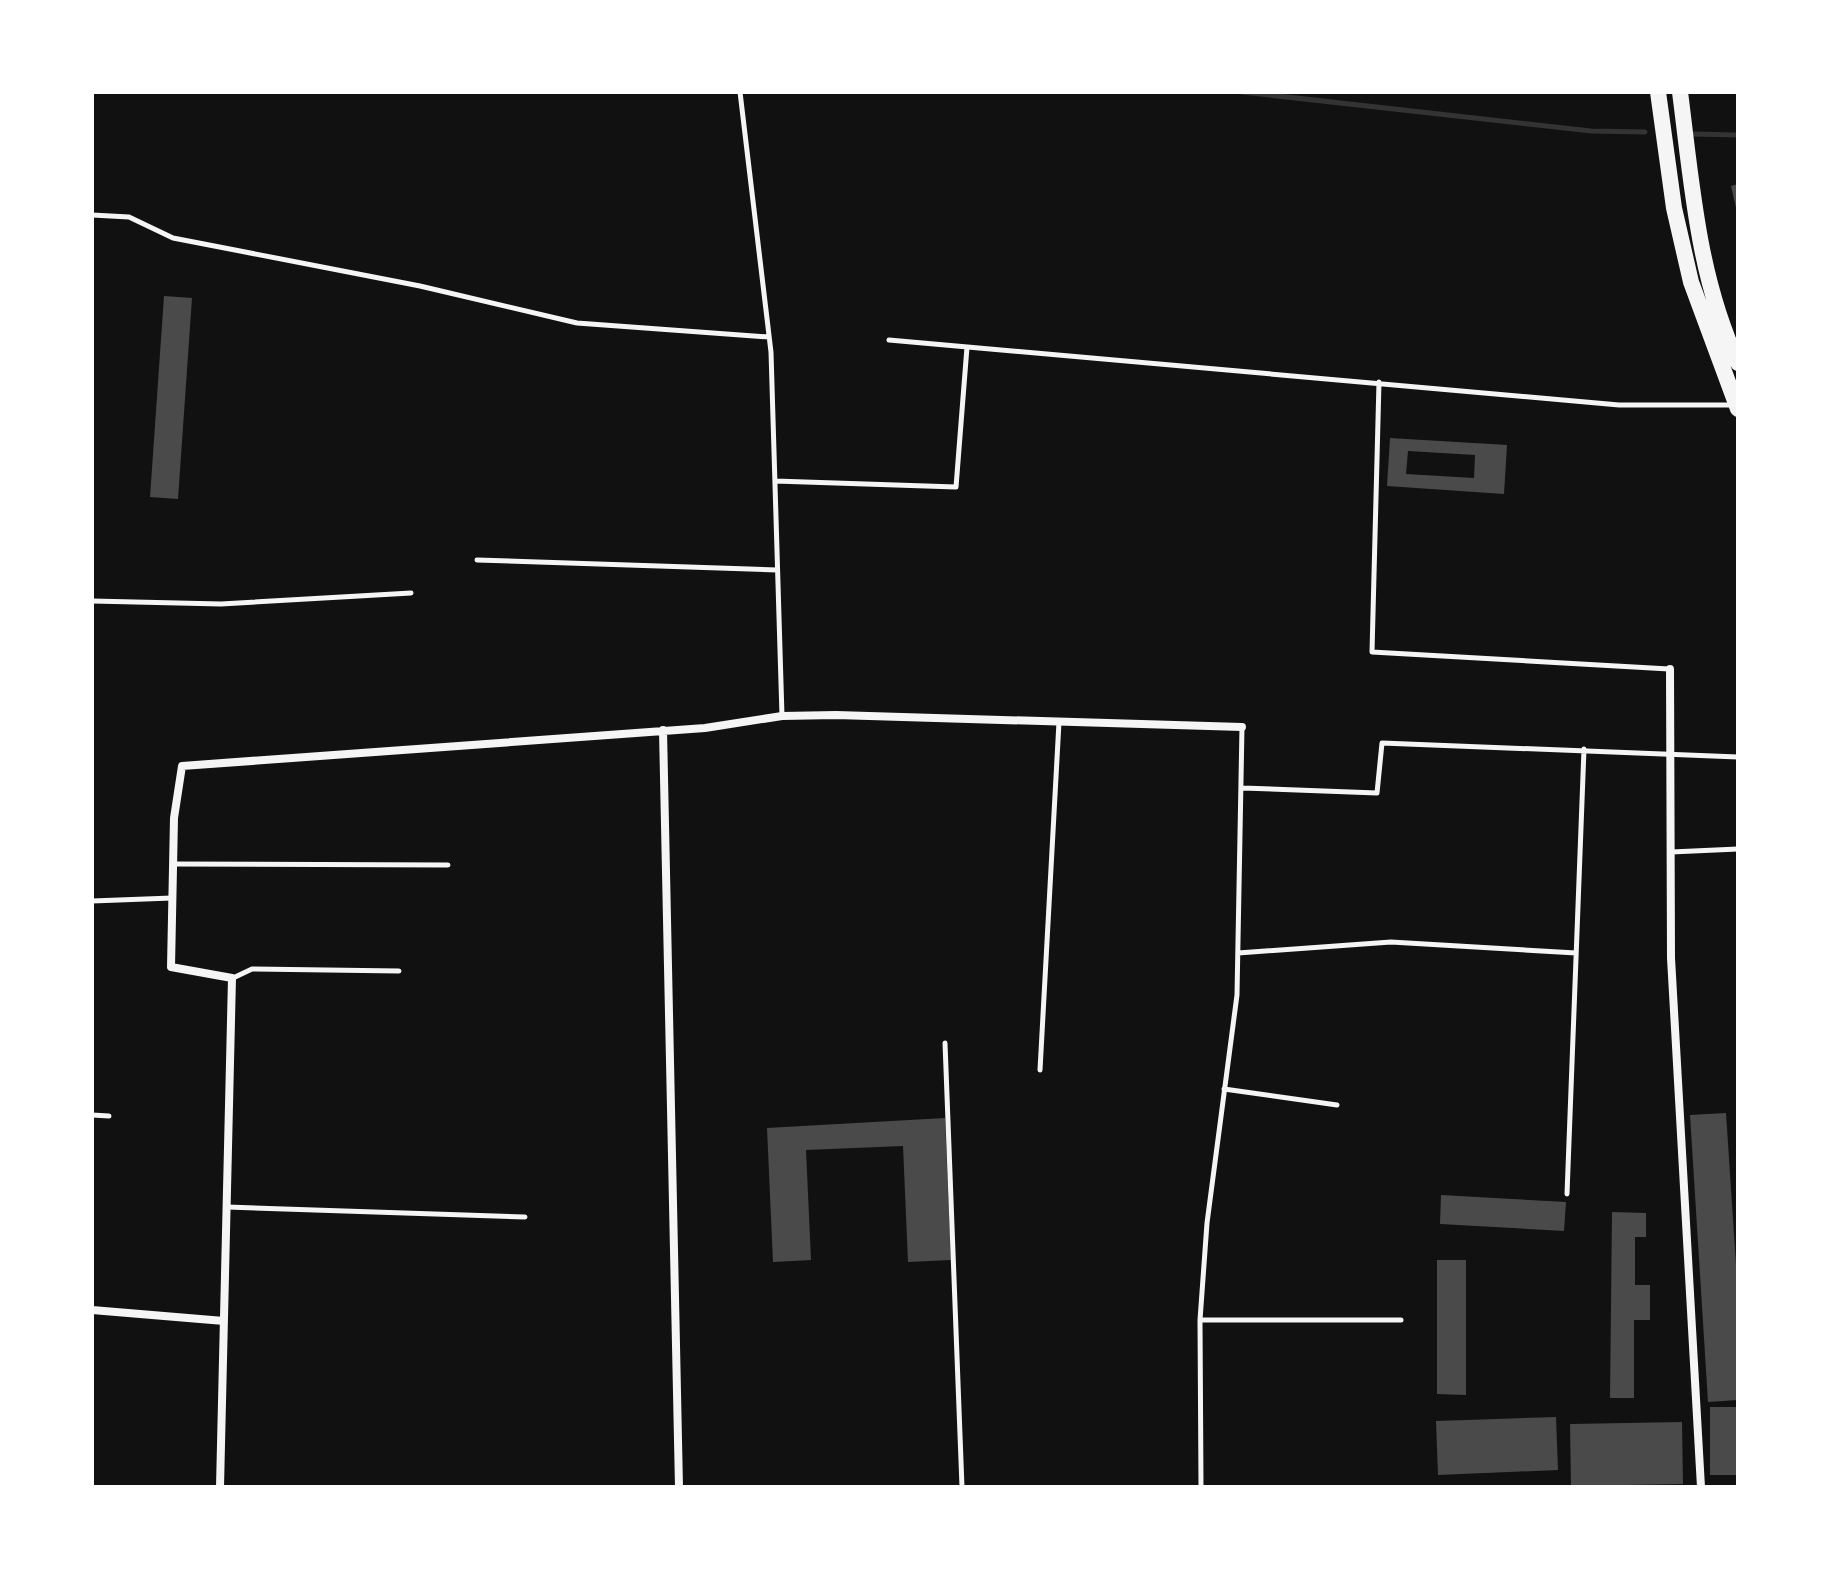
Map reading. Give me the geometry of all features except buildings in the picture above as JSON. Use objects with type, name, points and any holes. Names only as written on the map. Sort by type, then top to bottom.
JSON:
[{"type":"main road","points":[[1658,92],[1674,208],[1691,282],[1737,407]]},
{"type":"main road","points":[[1680,92],[1702,255],[1720,318],[1738,363]]},
{"type":"street","points":[[1670,669],[1671,852],[1679,1128],[1701,1487]]},
{"type":"street","points":[[220,1487],[232,978],[171,967],[174,818],[182,766],[663,730],[782,716],[1242,727]]},
{"type":"street","points":[[663,730],[679,1487]]},
{"type":"street","points":[[92,1310],[224,1321]]},
{"type":"lane","points":[[740,92],[769,337],[782,716]]},
{"type":"lane","points":[[92,215],[129,217],[173,238],[420,286],[577,323],[769,337]]},
{"type":"lane","points":[[889,340],[1619,405],[1737,407]]},
{"type":"lane","points":[[775,481],[956,487],[967,347]]},
{"type":"lane","points":[[1379,382],[1372,652],[1670,669]]},
{"type":"lane","points":[[477,560],[777,570]]},
{"type":"lane","points":[[92,601],[221,604],[411,593]]},
{"type":"lane","points":[[1040,1070],[1059,722]]},
{"type":"lane","points":[[1201,1487],[1200,1320],[1207,1223],[1238,953],[1242,727]]},
{"type":"lane","points":[[1242,788],[1377,793],[1382,743],[1738,757]]},
{"type":"lane","points":[[1567,1194],[1584,749]]},
{"type":"lane","points":[[1671,852],[1738,849]]},
{"type":"lane","points":[[173,864],[448,865]]},
{"type":"lane","points":[[92,901],[173,898]]},
{"type":"lane","points":[[1238,953],[1391,942],[1576,953]]},
{"type":"lane","points":[[232,978],[252,969],[399,971]]},
{"type":"lane","points":[[945,1043],[962,1487]]},
{"type":"lane","points":[[1224,1089],[1337,1105]]},
{"type":"lane","points":[[92,1115],[109,1116]]},
{"type":"lane","points":[[227,1207],[525,1217]]},
{"type":"lane","points":[[1200,1320],[1401,1320]]},
{"type":"waterway","points":[[1242,92],[1591,131],[1645,132]]},
{"type":"waterway","points":[[1692,134],[1738,135]]}]
